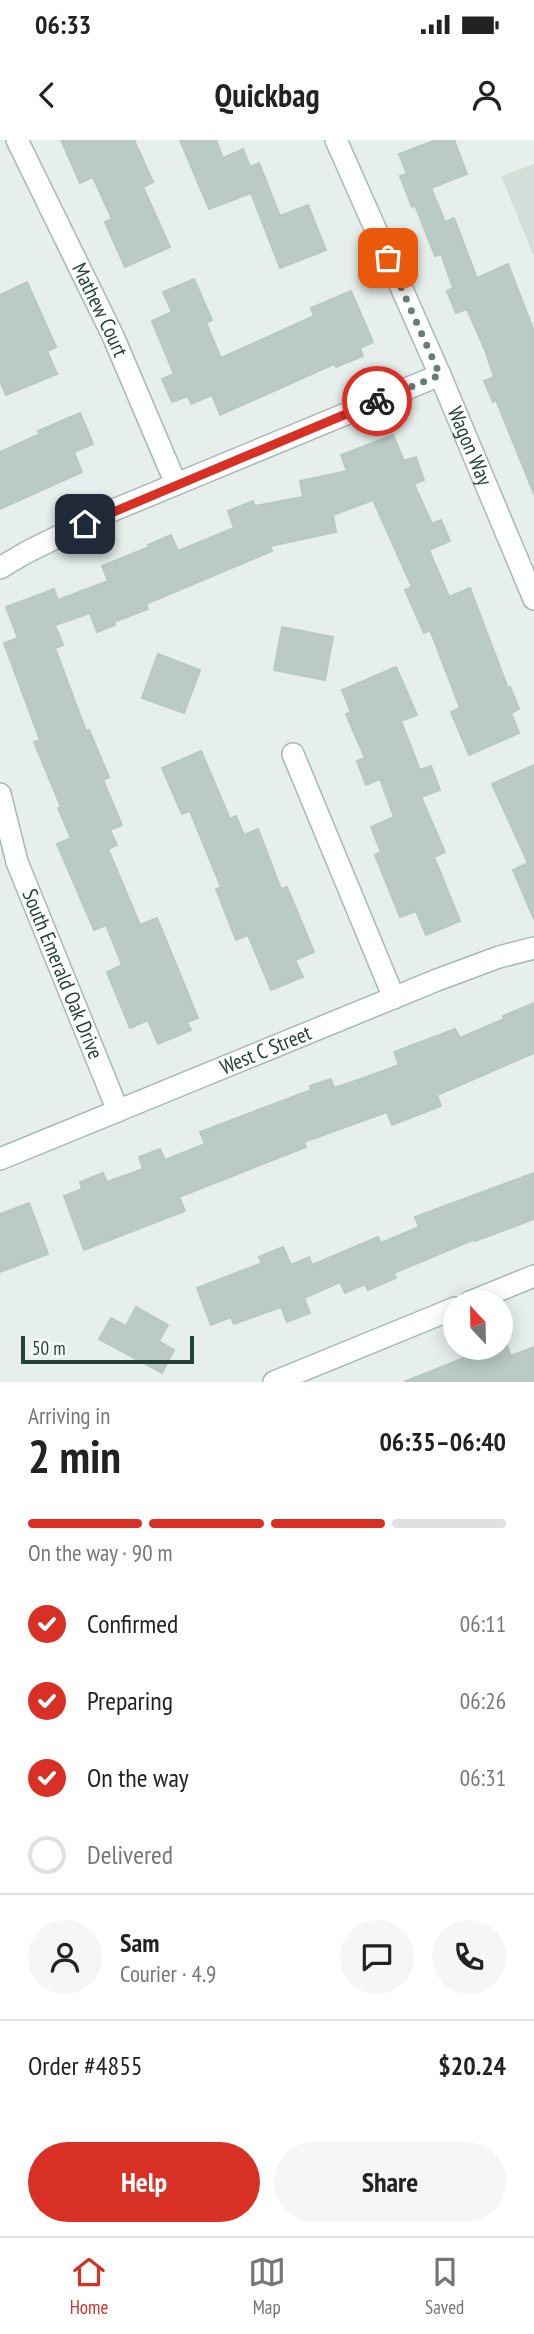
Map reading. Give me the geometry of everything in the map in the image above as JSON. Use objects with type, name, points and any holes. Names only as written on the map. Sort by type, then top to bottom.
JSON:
[{"type":"street","name":"Mathew Court","points":[[17,140],[113,336],[176,484]]},
{"type":"street","name":"Wagon Way","points":[[336,140],[440,375],[534,599]]},
{"type":"street","points":[[0,568],[104,514],[440,375]]},
{"type":"street","points":[[293,754],[394,998]]},
{"type":"street","name":"South Emerald Oak Drive","points":[[0,794],[17,862],[118,1111]]},
{"type":"street","name":"West C Street","points":[[0,1159],[394,998],[499,957],[534,948]]},
{"type":"street","points":[[500,1290],[534,1276]]},
{"type":"street","points":[[274,1382],[443,1313]]},
{"type":"shaded area","points":[[534,164],[534,257],[501,176]]},
{"type":"building","points":[[61,140],[134,140],[153,182],[143,187],[170,247],[125,267],[105,222],[112,219],[93,177],[80,183]]},
{"type":"building","points":[[180,140],[216,140],[223,158],[243,149],[250,167],[259,163],[280,216],[308,205],[326,250],[280,268],[251,193],[209,209]]},
{"type":"building","points":[[436,140],[454,140],[467,174],[431,188],[445,222],[454,218],[477,278],[508,264],[534,331],[534,494],[496,400],[493,402],[484,381],[494,377],[485,350],[467,309],[456,313],[447,291],[453,288],[441,254],[435,256],[415,205],[412,207],[400,176],[407,174],[399,154]]},
{"type":"building","points":[[194,279],[212,320],[206,323],[221,358],[314,316],[311,308],[351,291],[373,342],[360,348],[363,356],[336,367],[334,364],[220,415],[212,395],[191,404],[188,396],[172,402],[162,379],[174,374],[152,321],[172,312],[163,292]]},
{"type":"building","points":[[27,282],[56,347],[47,351],[57,374],[6,395],[0,381],[0,295]]},
{"type":"building","points":[[80,413],[93,444],[74,452],[82,472],[0,509],[0,452],[40,434],[38,431]]},
{"type":"building","points":[[393,435],[404,461],[416,457],[424,480],[414,484],[432,524],[441,520],[450,541],[429,550],[449,597],[470,588],[508,688],[510,687],[519,709],[511,713],[519,733],[469,755],[451,712],[460,708],[430,630],[424,633],[405,590],[412,587],[373,500],[333,515],[336,532],[270,546],[272,551],[146,604],[148,609],[114,622],[115,625],[97,632],[90,613],[55,625],[63,645],[55,648],[86,731],[89,730],[109,777],[103,780],[122,825],[110,830],[117,845],[108,849],[140,925],[157,918],[198,1018],[187,1022],[191,1030],[158,1044],[148,1020],[130,1028],[107,972],[122,965],[106,925],[94,930],[57,844],[71,838],[34,742],[40,740],[4,643],[18,638],[6,607],[54,589],[58,600],[108,581],[102,566],[171,535],[178,551],[234,528],[228,511],[253,501],[255,506],[303,497],[300,481],[347,471],[341,455]]},
{"type":"building","points":[[282,627],[333,637],[325,680],[274,670]]},
{"type":"building","points":[[158,654],[200,670],[184,713],[142,698]]},
{"type":"building","points":[[396,667],[417,715],[401,721],[420,770],[431,766],[440,790],[421,797],[445,852],[434,857],[460,921],[426,935],[416,911],[400,917],[375,855],[381,852],[371,827],[394,817],[380,779],[366,785],[357,761],[365,758],[346,714],[351,712],[342,690]]},
{"type":"building","points":[[201,751],[230,819],[236,816],[244,835],[258,829],[281,889],[287,887],[314,952],[295,960],[303,977],[271,990],[248,935],[236,940],[216,889],[221,887],[190,811],[182,814],[162,768]]},
{"type":"building","points":[[534,765],[534,919],[513,870],[528,863],[492,784]]},
{"type":"building","points":[[534,1003],[534,1053],[437,1095],[441,1106],[392,1125],[387,1112],[304,1142],[306,1147],[179,1197],[185,1211],[84,1250],[64,1196],[82,1189],[80,1182],[103,1173],[107,1182],[143,1169],[139,1157],[160,1149],[165,1160],[205,1144],[200,1132],[311,1090],[310,1086],[331,1079],[334,1088],[399,1065],[394,1052],[455,1029],[460,1038]]},
{"type":"building","points":[[534,1173],[534,1219],[475,1239],[394,1273],[396,1278],[368,1290],[365,1284],[345,1293],[340,1282],[304,1298],[310,1313],[287,1322],[281,1307],[234,1324],[231,1317],[211,1325],[197,1288],[262,1263],[259,1257],[283,1247],[291,1265],[309,1257],[312,1265],[378,1237],[381,1243],[419,1227],[415,1217]]},
{"type":"building","points":[[29,1203],[48,1254],[0,1272],[0,1214]]},
{"type":"building","points":[[136,1307],[168,1325],[159,1341],[174,1350],[162,1373],[99,1339],[111,1318],[126,1326]]},
{"type":"building","points":[[534,1347],[534,1382],[404,1382],[459,1360],[513,1360],[513,1355]]},
{"type":"way so far","points":[[377,401],[440,375],[388,258]]},
{"type":"route","points":[[85,524],[377,401]]}]
